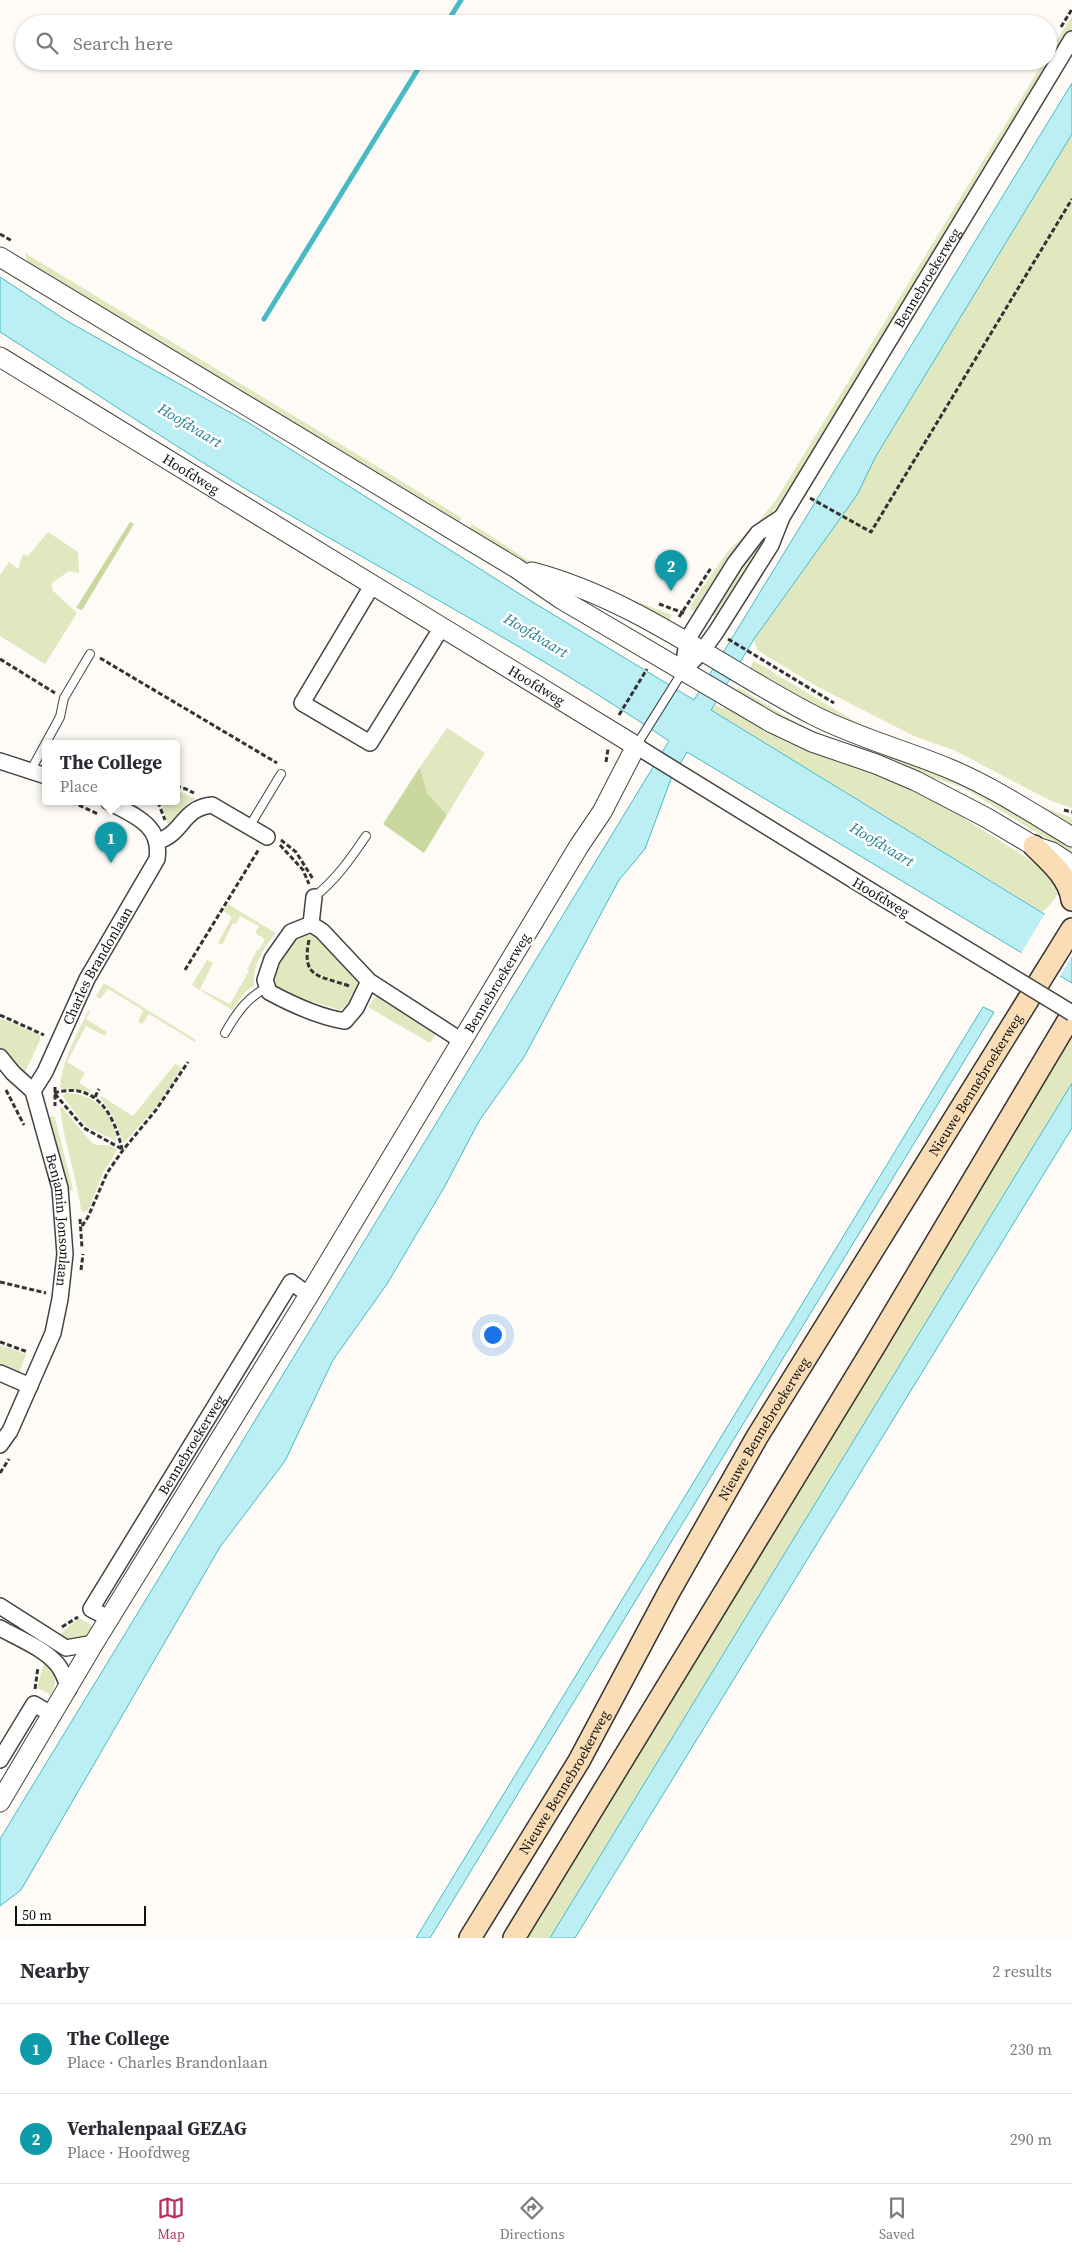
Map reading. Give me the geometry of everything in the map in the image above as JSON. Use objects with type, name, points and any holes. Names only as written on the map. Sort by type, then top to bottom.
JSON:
[{"type":"main road","points":[[1034,846],[1060,872],[1072,900]]},
{"type":"main road","name":"Nieuwe Bennebroekerweg","points":[[470,1938],[579,1761],[669,1592],[757,1437],[1072,929]]},
{"type":"main road","points":[[514,1938],[874,1347],[1072,1013]]},
{"type":"street","name":"Bennebroekerweg","points":[[1057,64],[1072,39]]},
{"type":"street","name":"Bennebroekerweg","points":[[680,675],[709,654],[771,546],[782,517],[1053,70]]},
{"type":"street","points":[[0,257],[516,568],[680,675],[701,681],[772,723],[812,742],[876,764],[916,781],[988,818],[1034,846],[1052,852],[1072,865]]},
{"type":"street","name":"Hoofdweg","points":[[0,357],[442,627],[639,741],[657,758],[678,772],[1072,1013]]},
{"type":"street","name":"Bennebroekerweg","points":[[680,675],[686,640],[735,563],[758,533],[782,517]]},
{"type":"street","points":[[516,568],[543,575],[598,596],[686,640],[784,699],[860,738],[950,769],[996,791],[1072,837]]},
{"type":"street","points":[[373,584],[302,703],[370,743],[442,627]]},
{"type":"street","name":"Bennebroekerweg","points":[[0,1802],[94,1643],[309,1295],[602,812],[639,741]]},
{"type":"street","points":[[0,761],[42,774]]},
{"type":"street","points":[[114,805],[149,826],[158,840],[169,838],[193,810],[212,805],[267,837]]},
{"type":"street","name":"Charles Brandonlaan","points":[[33,1091],[45,1072],[78,997],[100,956],[153,868],[157,859],[158,840]]},
{"type":"street","points":[[311,924],[314,896]]},
{"type":"street","points":[[311,924],[291,932],[272,959],[265,980],[269,992],[326,1018],[345,1021],[356,1008],[366,987]]},
{"type":"street","points":[[311,924],[322,931],[366,987],[462,1041]]},
{"type":"street","points":[[0,1057],[13,1073],[33,1091]]},
{"type":"street","name":"Benjamin Jonsonlaan","points":[[0,1445],[10,1431],[52,1333],[60,1299],[65,1254],[60,1188],[33,1091]]},
{"type":"street","name":"Bennebroekerweg","points":[[110,1619],[91,1609],[291,1282],[309,1295]]},
{"type":"street","points":[[0,1373],[30,1386]]},
{"type":"street","points":[[0,1606],[66,1648],[94,1643]]},
{"type":"street","points":[[0,1628],[42,1652],[57,1663],[64,1674],[68,1689]]},
{"type":"street","points":[[0,1760],[34,1704],[53,1715]]},
{"type":"lane","points":[[48,740],[60,718],[64,698],[90,654]]},
{"type":"lane","name":"Bennebroekerweg","points":[[639,741],[680,675]]},
{"type":"lane","points":[[31,770],[42,750]]},
{"type":"lane","points":[[249,827],[281,774]]},
{"type":"lane","points":[[314,896],[327,886],[343,869],[366,836]]},
{"type":"lane","points":[[225,1033],[243,1005],[256,993],[268,987]]},
{"type":"path","points":[[813,500],[846,520],[871,532],[1072,199]]},
{"type":"path","points":[[0,234],[15,243]]},
{"type":"path","points":[[657,603],[682,612],[698,621]]},
{"type":"path","points":[[720,634],[838,706]]},
{"type":"path","points":[[90,654],[285,768],[281,774]]},
{"type":"path","points":[[0,659],[64,698]]},
{"type":"path","points":[[616,720],[650,665]]},
{"type":"path","points":[[185,970],[267,837],[273,834],[296,852],[313,879]]},
{"type":"path","points":[[267,837],[282,847],[303,870],[314,896]]},
{"type":"path","points":[[311,924],[306,958],[308,967],[316,976],[366,987]]},
{"type":"path","points":[[0,1015],[44,1033],[41,1041]]},
{"type":"path","points":[[82,1226],[107,1173],[122,1150],[156,1110],[188,1062]]},
{"type":"path","points":[[4,1087],[26,1129]]},
{"type":"path","points":[[95,1097],[99,1089]]},
{"type":"path","points":[[62,1090],[75,1091],[95,1097],[106,1108],[115,1122],[122,1150],[84,1128],[54,1093],[62,1090]]},
{"type":"path","points":[[0,1282],[46,1292]]},
{"type":"path","points":[[44,1301],[48,1285]]},
{"type":"path","points":[[0,1342],[30,1352],[32,1344]]},
{"type":"green space","points":[[1072,16],[1072,28],[1057,53],[1057,40]]},
{"type":"green space","points":[[1039,70],[1046,70],[781,503],[758,526],[697,613],[691,610],[691,604],[728,551],[760,520],[776,500]]},
{"type":"green space","points":[[1072,134],[1072,808],[1049,800],[956,751],[914,736],[818,687],[757,650],[754,639],[857,495],[876,456]]},
{"type":"green space","points":[[25,253],[462,518],[457,525],[28,263]]},
{"type":"green space","points":[[130,522],[134,524],[82,610],[76,608]]},
{"type":"green space","points":[[472,524],[528,560],[672,615],[669,622],[515,558],[468,533]]},
{"type":"green space","points":[[48,532],[78,552],[79,573],[69,571],[52,583],[52,590],[77,613],[45,664],[0,636],[0,575],[9,562],[18,569],[23,554],[28,556]]},
{"type":"green space","points":[[762,538],[766,543],[715,616],[710,613],[727,585]]},
{"type":"green space","points":[[754,661],[856,722],[893,739],[949,758],[1038,805],[1072,818],[1072,830],[747,672]]},
{"type":"green space","points":[[738,687],[790,719],[826,737],[908,760],[968,783],[1072,845],[1072,854],[962,787],[857,754],[734,694]]},
{"type":"green space","points":[[714,704],[723,709],[724,706],[788,743],[869,770],[921,791],[1058,878],[1059,884],[1056,897],[1042,912],[711,710]]},
{"type":"green space","points":[[447,728],[485,753],[447,815],[427,793],[420,767]]},
{"type":"green space","points":[[420,767],[427,793],[447,815],[424,853],[383,824]]},
{"type":"green space","points":[[180,792],[196,799],[188,803],[168,825],[162,805],[180,805]]},
{"type":"green space","points":[[228,904],[276,933],[259,958],[255,971],[254,986],[246,991],[232,1010],[192,985],[207,960],[213,963],[200,989],[230,1004],[249,971],[247,970],[257,950],[259,950],[265,939],[255,933],[259,926],[240,916],[236,924],[233,923],[222,945],[218,943],[232,917],[223,911]]},
{"type":"green space","points":[[300,935],[313,935],[357,977],[357,987],[353,996],[348,1004],[340,1010],[294,996],[273,984],[280,964]]},
{"type":"green space","points":[[104,983],[196,1040],[195,1042],[149,1014],[142,1024],[138,1022],[143,1010],[108,989],[100,999],[96,996]]},
{"type":"green space","points":[[376,996],[437,1032],[430,1043],[368,1007]]},
{"type":"green space","points":[[88,1011],[90,1012],[86,1019],[107,1032],[105,1036],[86,1026],[67,1062],[85,1073],[79,1083],[92,1091],[63,1089],[60,1087],[64,1067]]},
{"type":"green space","points":[[0,1018],[40,1035],[40,1040],[25,1072],[19,1070],[0,1048]]},
{"type":"green space","points":[[1072,1032],[1072,1083],[550,1938],[523,1938]]},
{"type":"green space","points":[[175,1064],[182,1068],[156,1107],[124,1143],[112,1114],[100,1098],[101,1096],[133,1116]]},
{"type":"green space","points":[[66,1093],[82,1095],[101,1106],[110,1118],[116,1134],[116,1141],[86,1126],[65,1100],[63,1096]]},
{"type":"green space","points":[[62,1107],[94,1144],[109,1145],[117,1150],[103,1173],[88,1211],[83,1212],[81,1209],[62,1121],[60,1108]]},
{"type":"green space","points":[[53,1116],[73,1190],[67,1191],[49,1117]]},
{"type":"green space","points":[[0,1345],[26,1354],[19,1373],[0,1364]]},
{"type":"green space","points":[[79,1618],[95,1627],[87,1635],[74,1640],[58,1636]]},
{"type":"green space","points":[[45,1658],[55,1676],[55,1684],[51,1695],[37,1688]]},
{"type":"water","name":"Hoofdvaart","points":[[1072,83],[1072,134],[876,456],[857,495],[754,639],[711,710],[1072,931],[1072,983],[687,752],[671,779],[645,849],[619,880],[524,1057],[479,1121],[445,1186],[387,1284],[333,1360],[285,1461],[220,1547],[21,1890],[0,1906],[0,1839],[669,741],[520,647],[232,481],[0,332],[0,277],[67,321],[249,423],[526,598],[694,700]]},
{"type":"water","points":[[983,1007],[994,1012],[430,1938],[416,1938]]},
{"type":"water","points":[[1072,1083],[1072,1128],[575,1938],[550,1938]]},
{"type":"pier","points":[[1046,912],[1072,928],[1072,956],[1059,978],[1020,955]]},
{"type":"waterway","points":[[452,15],[461,0]]},
{"type":"waterway","points":[[264,319],[417,70]]},
{"type":"place","name":"Verhalenpaal GEZAG","points":[[671,591]]},
{"type":"place","name":"The College","points":[[111,863]]}]
